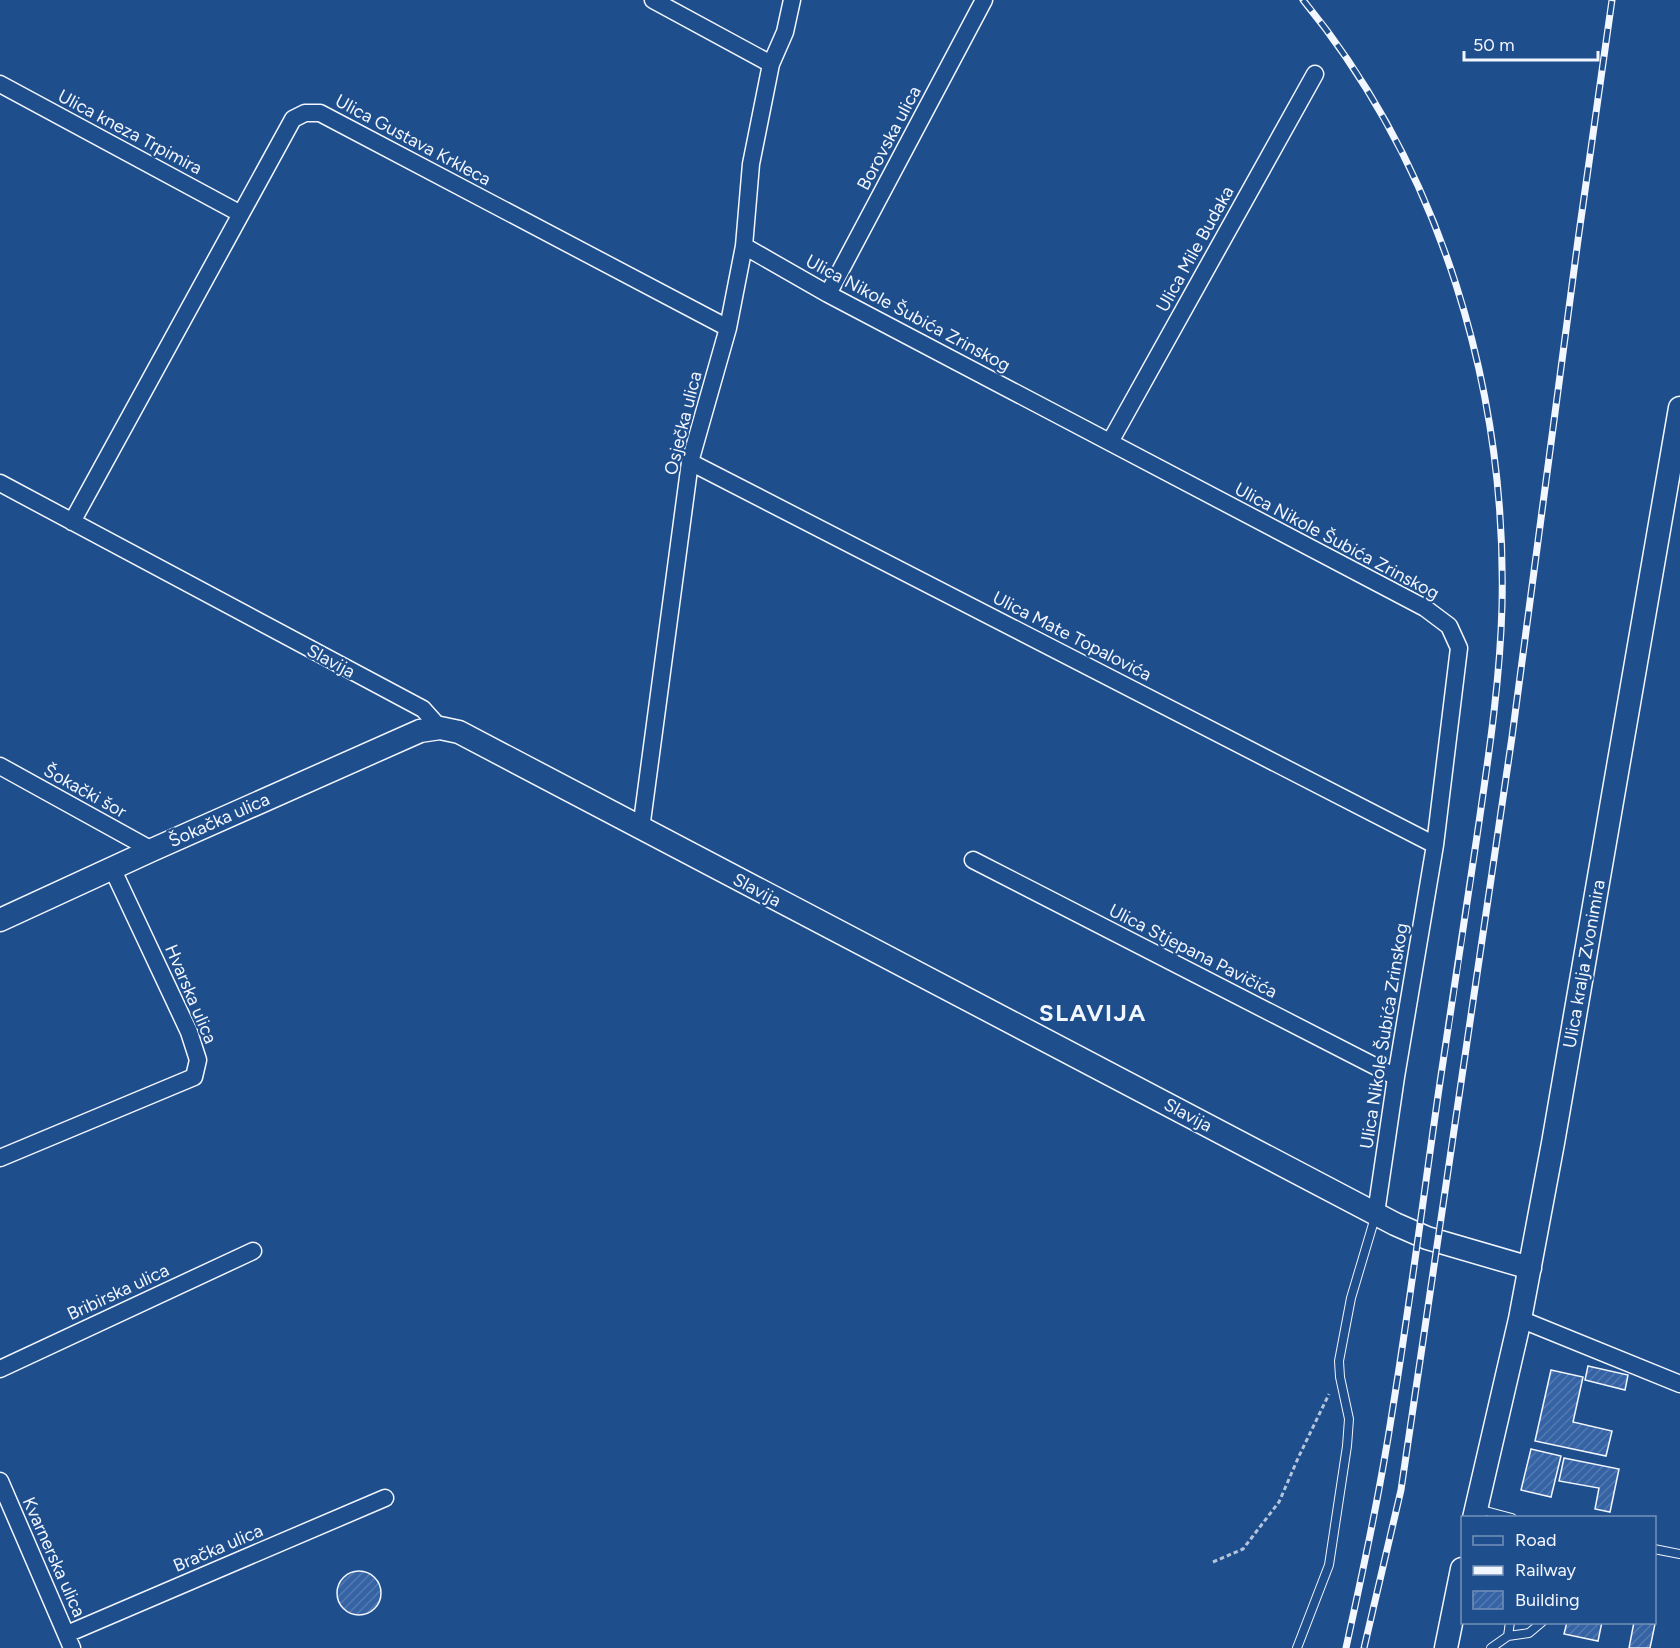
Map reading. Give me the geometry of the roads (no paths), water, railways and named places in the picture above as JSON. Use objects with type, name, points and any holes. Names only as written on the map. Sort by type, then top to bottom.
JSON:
[{"type":"street","points":[[653,0],[771,64]]},
{"type":"street","name":"Osječka ulica","points":[[641,829],[690,462],[728,328],[744,246],[751,164],[771,64],[785,32],[792,0]]},
{"type":"street","name":"Borovska ulica","points":[[828,294],[984,0]]},
{"type":"street","name":"Ulica Mile Budaka","points":[[1110,442],[1315,74]]},
{"type":"street","name":"Ulica kneza Trpimira","points":[[0,84],[241,214]]},
{"type":"street","name":"Ulica Gustava Krkleca","points":[[72,522],[293,119],[305,113],[320,113],[728,328]]},
{"type":"street","name":"Ulica Nikole Šubića Zrinskog","points":[[744,246],[828,294],[1425,608],[1449,626],[1459,648],[1435,846],[1396,1077],[1376,1214]]},
{"type":"street","name":"Ulica kralja Zvonimira","points":[[1474,1513],[1530,1268],[1680,408]]},
{"type":"street","name":"Ulica Mate Topalovića","points":[[690,462],[1435,846]]},
{"type":"street","name":"Slavija","points":[[0,483],[423,710],[440,728],[459,732],[1376,1214],[1427,1238],[1530,1268]]},
{"type":"street","name":"Šokačka ulica","points":[[0,920],[420,731],[440,728]]},
{"type":"street","name":"Šokački šor","points":[[0,766],[152,850]]},
{"type":"street","name":"Ulica Stjepana Pavičića","points":[[973,860],[1396,1077]]},
{"type":"street","name":"Hvarska ulica","points":[[0,1158],[194,1077],[198,1060],[189,1032],[112,868]]},
{"type":"street","name":"Bribirska ulica","points":[[0,1369],[253,1251]]},
{"type":"street","points":[[1520,1319],[1680,1384]]},
{"type":"street","name":"Kvarnerska ulica","points":[[0,1481],[69,1641]]},
{"type":"street","name":"Bračka ulica","points":[[69,1641],[385,1498]]},
{"type":"street","points":[[1446,1648],[1461,1574]]},
{"type":"lane","points":[[1297,1648],[1329,1565],[1349,1419],[1339,1361],[1351,1298],[1376,1214]]},
{"type":"lane","points":[[1474,1513],[1497,1516]]},
{"type":"lane","points":[[1656,1549],[1680,1554]]},
{"type":"lane","points":[[1508,1636],[1510,1624]]},
{"type":"lane","points":[[1491,1648],[1508,1636],[1529,1633],[1541,1624]]},
{"type":"railway","points":[[1303,0],[1351,65],[1393,135],[1428,209],[1456,285],[1478,364],[1492,444],[1501,525],[1501,635],[1489,750],[1392,1413],[1377,1502],[1346,1648]]},
{"type":"railway","points":[[1364,1648],[1401,1490],[1512,737],[1612,0]]},
{"type":"district","name":"SLAVIJA","points":[[1093,1012]]}]
